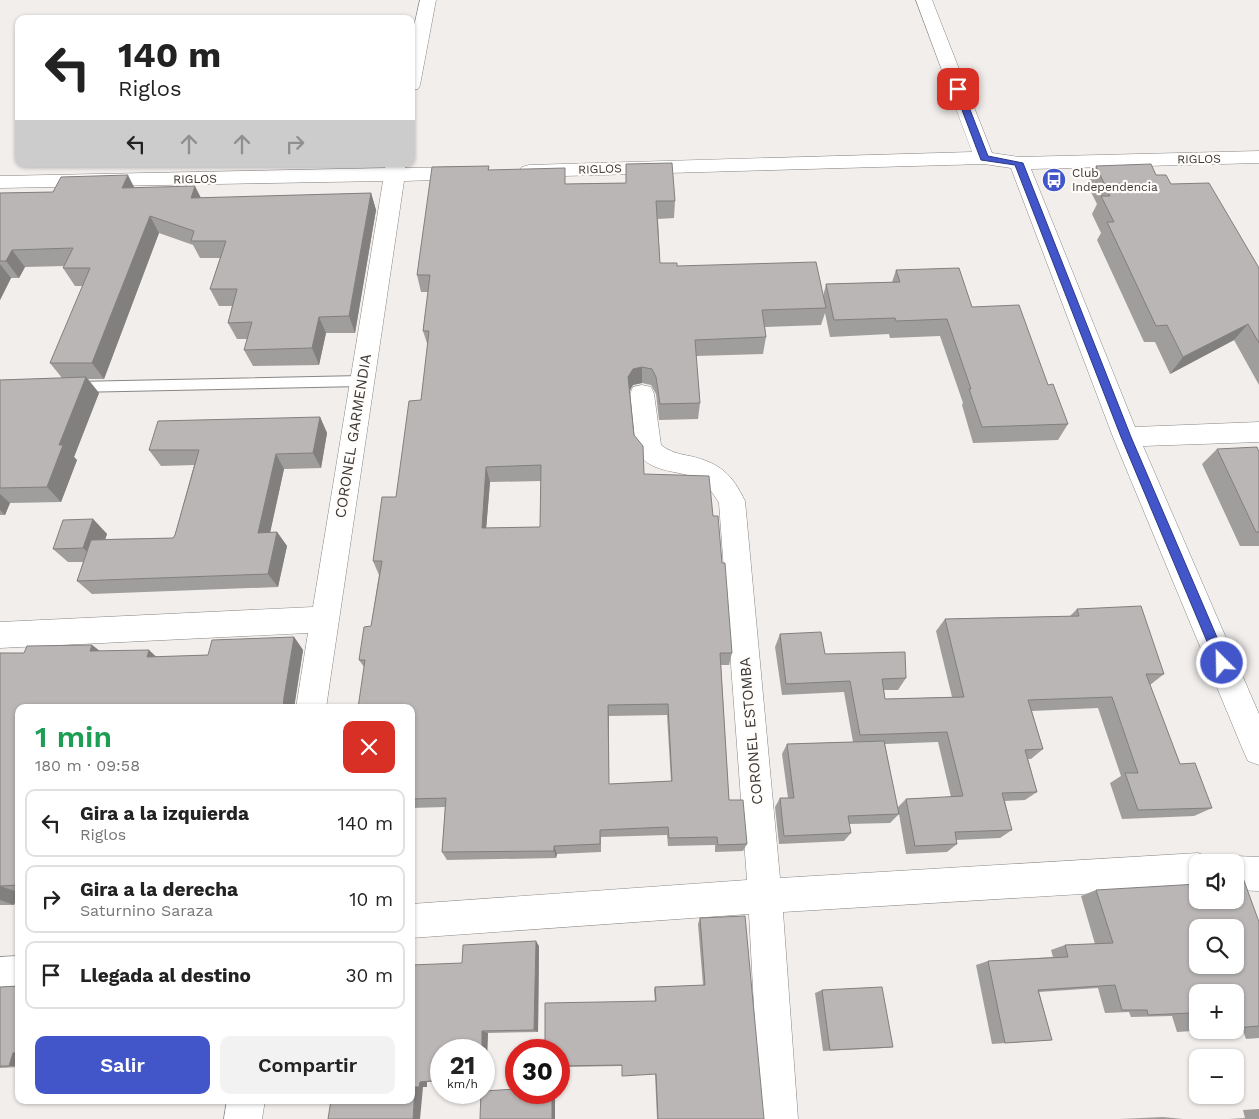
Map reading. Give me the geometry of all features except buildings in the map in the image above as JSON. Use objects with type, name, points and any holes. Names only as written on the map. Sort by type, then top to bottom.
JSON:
[{"type":"street","points":[[415,65],[428,0]]},
{"type":"street","points":[[924,0],[984,158]]},
{"type":"street","name":"RIGLOS","points":[[0,182],[395,170],[502,172],[984,158],[1019,163],[1259,157]]},
{"type":"street","points":[[1019,163],[1126,437],[1259,750]]},
{"type":"street","name":"CORONEL GARMENDIA","points":[[312,704],[395,170]]},
{"type":"street","name":"CORONEL ESTOMBA","points":[[642,394],[649,450],[662,461],[707,472],[718,481],[732,502],[765,896],[779,1119]]},
{"type":"street","points":[[1126,437],[1259,432]]},
{"type":"street","points":[[0,635],[325,619]]},
{"type":"street","points":[[415,921],[765,896],[1189,871]]},
{"type":"street","points":[[1244,873],[1259,874]]},
{"type":"street","points":[[0,975],[15,974]]},
{"type":"street","points":[[243,1119],[245,1104]]},
{"type":"lane","points":[[58,387],[361,382]]},
{"type":"place","name":"Club Independencia","points":[[1054,180]]},
{"type":"route","points":[[958,89],[984,158],[1019,163],[1126,437],[1222,663]]}]
